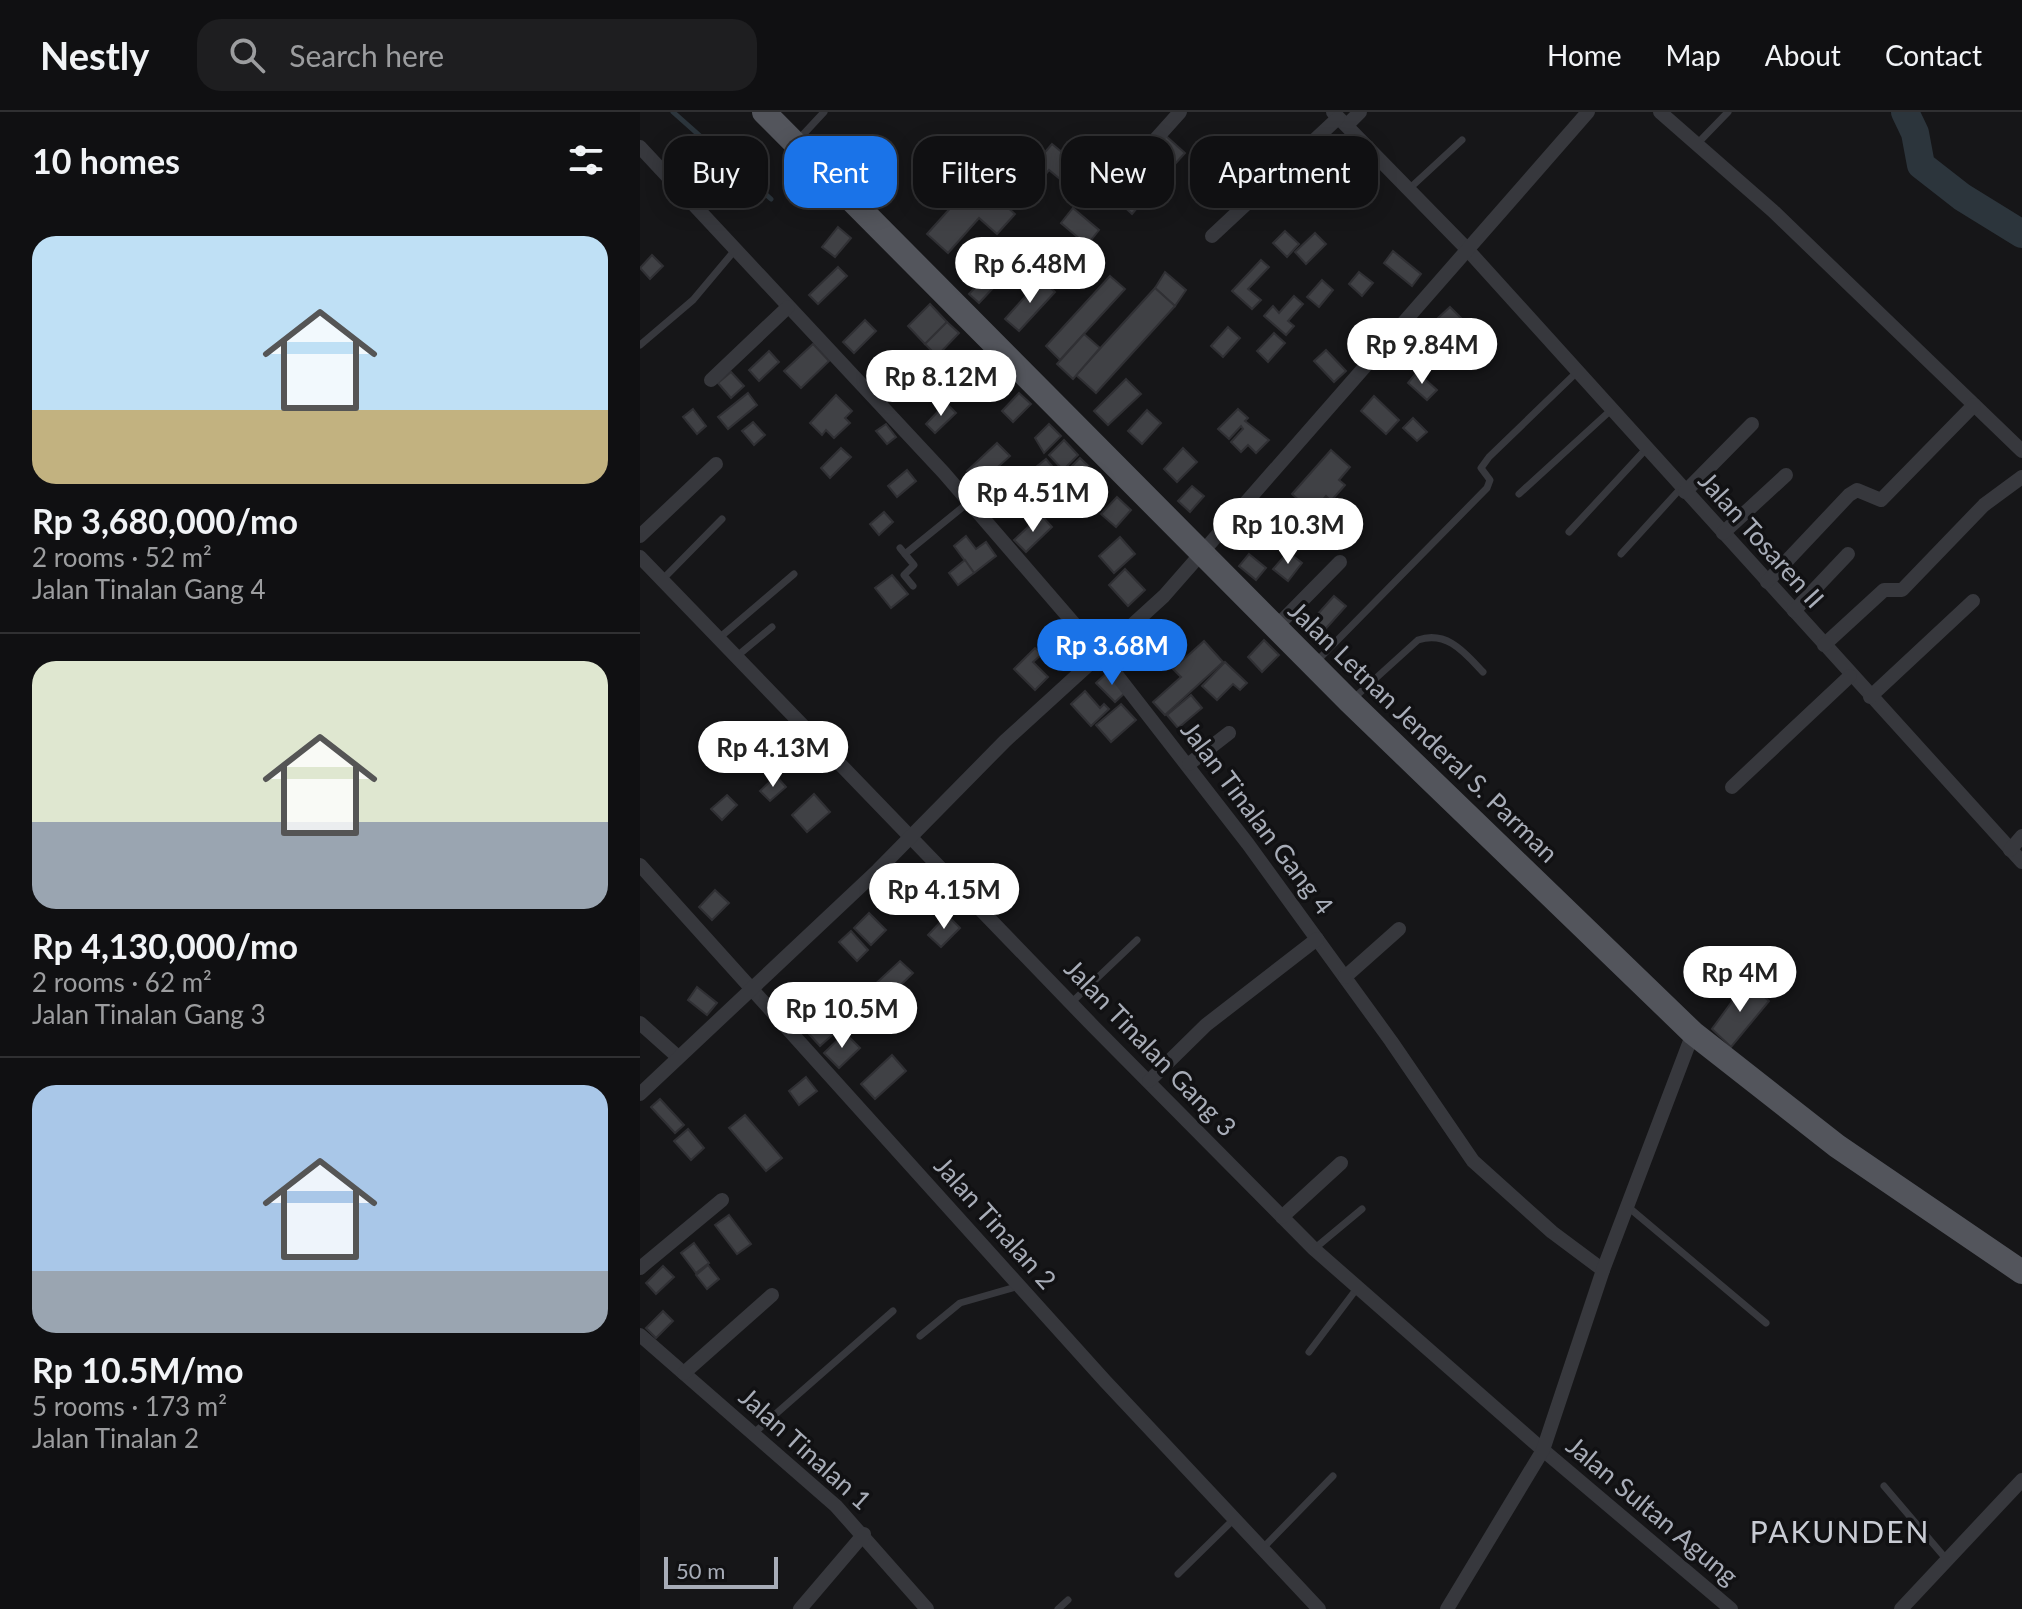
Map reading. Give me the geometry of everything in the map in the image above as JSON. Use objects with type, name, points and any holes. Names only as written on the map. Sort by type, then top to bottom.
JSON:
[{"type":"main road","name":"Jalan Letnan Jenderal S. Parman","points":[[764,112],[786,136]]},
{"type":"main road","name":"Jalan Letnan Jenderal S. Parman","points":[[858,208],[1275,628],[1693,1033],[1837,1146],[2022,1272]]},
{"type":"street","points":[[1159,136],[1180,112]]},
{"type":"street","points":[[1212,236],[1339,118],[1360,112]]},
{"type":"street","points":[[640,1094],[751,991],[1005,741],[1102,656],[1202,555],[1466,248],[1588,112]]},
{"type":"street","points":[[1660,112],[1773,211],[2022,451]]},
{"type":"street","name":"Jalan Tosaren II","points":[[1339,118],[1466,248],[1850,676],[2022,862]]},
{"type":"street","name":"Jalan Tinalan Gang 4","points":[[640,147],[969,502],[1102,656],[1189,764],[1345,977],[1473,1161],[1552,1232],[1603,1270]]},
{"type":"street","points":[[711,380],[788,307]]},
{"type":"street","points":[[1767,582],[1849,495],[1857,490],[1881,500],[1974,405]]},
{"type":"street","points":[[1683,490],[1752,424]]},
{"type":"street","points":[[640,536],[716,464]]},
{"type":"street","points":[[1723,533],[1786,475]]},
{"type":"street","points":[[1824,645],[1884,590],[1902,590],[1984,505],[2022,477]]},
{"type":"street","points":[[1794,611],[1848,554]]},
{"type":"street","name":"Jalan Tinalan Gang 3","points":[[640,557],[1071,1003],[1314,1249],[1543,1450]]},
{"type":"street","points":[[1275,628],[1340,562]]},
{"type":"street","points":[[1870,697],[1973,601]]},
{"type":"street","points":[[1732,787],[1850,676]]},
{"type":"street","points":[[1189,764],[1229,733]]},
{"type":"street","points":[[2010,850],[2022,836]]},
{"type":"street","name":"Jalan Tinalan 2","points":[[640,865],[1233,1520],[1319,1609]]},
{"type":"street","points":[[1345,977],[1399,929]]},
{"type":"street","points":[[1149,1081],[1206,1025],[1317,939]]},
{"type":"street","points":[[640,1023],[678,1057]]},
{"type":"street","points":[[1447,1609],[1543,1450],[1603,1270],[1693,1033]]},
{"type":"street","points":[[1282,1217],[1341,1163]]},
{"type":"street","points":[[640,1268],[722,1200]]},
{"type":"street","points":[[684,1373],[772,1295]]},
{"type":"street","name":"Jalan Tinalan 1","points":[[640,1335],[754,1433],[864,1534],[927,1609]]},
{"type":"street","name":"Jalan Sultan Agung","points":[[1543,1450],[1731,1609]]},
{"type":"street","points":[[1901,1609],[2022,1480]]},
{"type":"street","points":[[800,1609],[864,1534]]},
{"type":"lane","points":[[802,136],[824,112]]},
{"type":"lane","points":[[1697,144],[1728,112]]},
{"type":"lane","points":[[1409,189],[1462,140]]},
{"type":"lane","points":[[640,345],[693,300],[735,250]]},
{"type":"lane","points":[[1313,665],[1487,488],[1490,480],[1481,468],[1483,465],[1577,372]]},
{"type":"lane","points":[[1519,494],[1611,410]]},
{"type":"lane","points":[[1569,532],[1646,449]]},
{"type":"lane","points":[[1621,554],[1683,490]]},
{"type":"lane","points":[[913,586],[904,575],[914,565],[902,551],[969,502]]},
{"type":"lane","points":[[662,580],[722,519]]},
{"type":"lane","points":[[718,639],[794,574]]},
{"type":"lane","points":[[736,657],[772,627]]},
{"type":"lane","points":[[1350,702],[1418,640],[1429,637],[1459,647],[1483,672]]},
{"type":"lane","points":[[1071,1003],[1137,940]]},
{"type":"lane","points":[[1627,1206],[1766,1323]]},
{"type":"lane","points":[[1314,1249],[1362,1209]]},
{"type":"lane","points":[[920,1336],[960,1303],[1020,1286]]},
{"type":"lane","points":[[1309,1352],[1358,1287]]},
{"type":"lane","points":[[754,1433],[893,1311]]},
{"type":"lane","points":[[1261,1549],[1333,1476]]},
{"type":"lane","points":[[1884,1486],[1947,1560]]},
{"type":"lane","points":[[1178,1574],[1233,1520]]},
{"type":"lane","points":[[1058,1609],[1068,1600]]},
{"type":"building","points":[[1174,143],[1185,153],[1174,165]]},
{"type":"building","points":[[1052,144],[1061,151],[1061,180],[1049,170],[1045,175],[1045,152]]},
{"type":"building","points":[[950,208],[1008,208],[1015,214],[997,234],[979,218],[948,253],[927,234]]},
{"type":"building","points":[[1073,208],[1099,230],[1087,245],[1061,223]]},
{"type":"building","points":[[838,227],[851,238],[835,257],[822,247]]},
{"type":"building","points":[[1285,231],[1299,244],[1287,257],[1273,243]]},
{"type":"building","points":[[1315,233],[1326,244],[1306,264],[1295,252]]},
{"type":"building","points":[[1393,251],[1421,274],[1412,286],[1384,263]]},
{"type":"building","points":[[652,255],[663,266],[650,279],[640,268]]},
{"type":"building","points":[[1261,260],[1269,267],[1248,289],[1261,300],[1252,309],[1232,291]]},
{"type":"building","points":[[998,263],[1008,272],[979,303],[969,294]]},
{"type":"building","points":[[838,267],[847,276],[818,304],[809,295]]},
{"type":"building","points":[[1165,272],[1186,290],[1175,306],[1155,288]]},
{"type":"building","points":[[1359,272],[1373,283],[1362,296],[1349,284]]},
{"type":"building","points":[[1110,276],[1125,289],[1060,360],[1046,346]]},
{"type":"building","points":[[1041,279],[1055,292],[1019,331],[1005,319]]},
{"type":"building","points":[[1322,280],[1333,290],[1319,307],[1307,297]]},
{"type":"building","points":[[1155,288],[1175,306],[1096,393],[1076,375]]},
{"type":"building","points":[[1294,296],[1303,304],[1288,321],[1294,326],[1286,335],[1264,316],[1273,306],[1279,313]]},
{"type":"building","points":[[930,304],[947,322],[925,344],[908,326]]},
{"type":"building","points":[[1450,307],[1470,327],[1458,338],[1438,318]]},
{"type":"building","points":[[865,320],[876,331],[854,353],[843,342]]},
{"type":"building","points":[[947,322],[959,333],[937,356],[925,344]]},
{"type":"building","points":[[1228,327],[1240,338],[1223,357],[1211,346]]},
{"type":"building","points":[[1274,333],[1285,343],[1268,362],[1257,351]]},
{"type":"building","points":[[1084,334],[1100,348],[1073,379],[1057,364]]},
{"type":"building","points":[[813,344],[829,361],[801,388],[784,371]]},
{"type":"building","points":[[1326,350],[1346,371],[1334,382],[1314,361]]},
{"type":"building","points":[[769,351],[779,362],[759,381],[749,370]]},
{"type":"building","points":[[979,365],[991,375],[980,388],[968,378]]},
{"type":"building","points":[[731,372],[744,386],[731,398],[718,383]]},
{"type":"building","points":[[1417,372],[1437,390],[1427,400],[1408,383]]},
{"type":"building","points":[[1126,379],[1141,394],[1108,425],[1094,411]]},
{"type":"building","points":[[748,393],[757,405],[728,429],[718,417]]},
{"type":"building","points":[[1019,393],[1031,404],[1013,422],[1002,411]]},
{"type":"building","points":[[836,395],[852,411],[845,418],[850,423],[834,438],[826,430],[822,435],[810,423]]},
{"type":"building","points":[[1374,396],[1399,420],[1386,434],[1361,411]]},
{"type":"building","points":[[946,403],[956,413],[935,433],[926,424]]},
{"type":"building","points":[[693,409],[706,426],[697,434],[683,417]]},
{"type":"building","points":[[1238,409],[1248,418],[1245,421],[1269,440],[1256,453],[1248,445],[1241,452],[1231,442],[1243,429],[1241,426],[1229,439],[1218,429]]},
{"type":"building","points":[[1147,410],[1161,423],[1142,444],[1128,431]]},
{"type":"building","points":[[1413,418],[1427,432],[1417,441],[1403,428]]},
{"type":"building","points":[[753,422],[765,435],[754,445],[742,431]]},
{"type":"building","points":[[886,424],[896,437],[887,444],[876,431]]},
{"type":"building","points":[[1049,424],[1061,436],[1044,453],[1035,438]]},
{"type":"building","points":[[1064,440],[1078,455],[1063,470],[1049,455]]},
{"type":"building","points":[[997,443],[1010,456],[979,484],[967,471]]},
{"type":"building","points":[[841,448],[851,457],[830,478],[821,468]]},
{"type":"building","points":[[1183,448],[1197,462],[1177,482],[1164,469]]},
{"type":"building","points":[[1331,450],[1350,467],[1339,480],[1345,485],[1331,501],[1326,496],[1312,512],[1292,494]]},
{"type":"building","points":[[1080,458],[1100,477],[1085,493],[1065,473]]},
{"type":"building","points":[[1046,459],[1057,472],[1041,485],[1030,472]]},
{"type":"building","points":[[907,470],[916,481],[897,497],[888,486]]},
{"type":"building","points":[[1192,486],[1204,496],[1190,512],[1178,501]]},
{"type":"building","points":[[1117,497],[1131,510],[1116,527],[1101,514]]},
{"type":"building","points":[[884,512],[893,522],[879,535],[870,524]]},
{"type":"building","points":[[1041,515],[1052,527],[1026,552],[1014,540]]},
{"type":"building","points":[[1268,515],[1285,533],[1273,544],[1256,527]]},
{"type":"building","points":[[966,536],[976,549],[986,542],[996,556],[974,573],[954,546]]},
{"type":"building","points":[[1120,537],[1135,554],[1114,573],[1099,556]]},
{"type":"building","points":[[1288,552],[1302,563],[1288,581],[1273,569]]},
{"type":"building","points":[[1249,554],[1266,568],[1256,580],[1239,566]]},
{"type":"building","points":[[965,560],[974,573],[958,585],[949,573]]},
{"type":"building","points":[[1125,569],[1145,590],[1128,606],[1109,585]]},
{"type":"building","points":[[892,575],[908,594],[891,608],[875,588]]},
{"type":"building","points":[[1334,596],[1346,606],[1320,635],[1308,625]]},
{"type":"building","points":[[1264,640],[1279,655],[1262,672],[1248,657]]},
{"type":"building","points":[[1204,641],[1223,662],[1165,715],[1153,702],[1181,677],[1173,669]]},
{"type":"building","points":[[1035,648],[1042,654],[1033,662],[1048,677],[1035,690],[1014,669]]},
{"type":"building","points":[[1225,662],[1247,683],[1240,690],[1233,684],[1217,700],[1202,686]]},
{"type":"building","points":[[1108,672],[1127,691],[1115,702],[1096,683]]},
{"type":"building","points":[[1085,691],[1100,708],[1104,704],[1109,709],[1091,726],[1071,704]]},
{"type":"building","points":[[1191,695],[1202,708],[1178,728],[1167,715]]},
{"type":"building","points":[[1121,704],[1136,720],[1111,742],[1096,725]]},
{"type":"building","points":[[776,776],[786,787],[770,801],[760,791]]},
{"type":"building","points":[[814,794],[830,812],[807,832],[792,815]]},
{"type":"building","points":[[727,795],[737,805],[722,820],[711,809]]},
{"type":"building","points":[[904,868],[917,880],[897,903],[884,890]]},
{"type":"building","points":[[715,890],[729,903],[712,920],[699,907]]},
{"type":"building","points":[[869,913],[886,930],[871,945],[854,928]]},
{"type":"building","points":[[947,915],[960,928],[941,947],[928,935]]},
{"type":"building","points":[[851,931],[868,950],[857,961],[839,942]]},
{"type":"building","points":[[900,961],[913,973],[884,1001],[871,988]]},
{"type":"building","points":[[1747,981],[1769,1001],[1731,1047],[1712,1029]]},
{"type":"building","points":[[697,987],[717,1003],[707,1015],[688,1000]]},
{"type":"building","points":[[829,1016],[840,1028],[820,1046],[809,1034]]},
{"type":"building","points":[[845,1033],[860,1048],[839,1068],[824,1053]]},
{"type":"building","points":[[892,1055],[906,1071],[875,1099],[861,1084]]},
{"type":"building","points":[[806,1077],[817,1091],[799,1105],[789,1091]]},
{"type":"building","points":[[660,1099],[684,1125],[675,1133],[651,1107]]},
{"type":"building","points":[[745,1115],[782,1158],[766,1171],[729,1128]]},
{"type":"building","points":[[688,1129],[704,1148],[691,1160],[674,1141]]},
{"type":"building","points":[[729,1215],[751,1244],[737,1254],[715,1225]]},
{"type":"building","points":[[694,1243],[709,1263],[696,1273],[681,1253]]},
{"type":"building","points":[[708,1265],[719,1279],[707,1289],[696,1275]]},
{"type":"building","points":[[663,1266],[674,1277],[656,1294],[646,1283]]},
{"type":"building","points":[[663,1311],[673,1321],[656,1338],[646,1328]]},
{"type":"waterway","points":[[673,112],[771,199]]},
{"type":"waterway","points":[[1905,112],[1915,133],[1921,165],[1962,197],[2022,234]]},
{"type":"district","name":"PAKUNDEN","points":[[1840,1533]]}]
